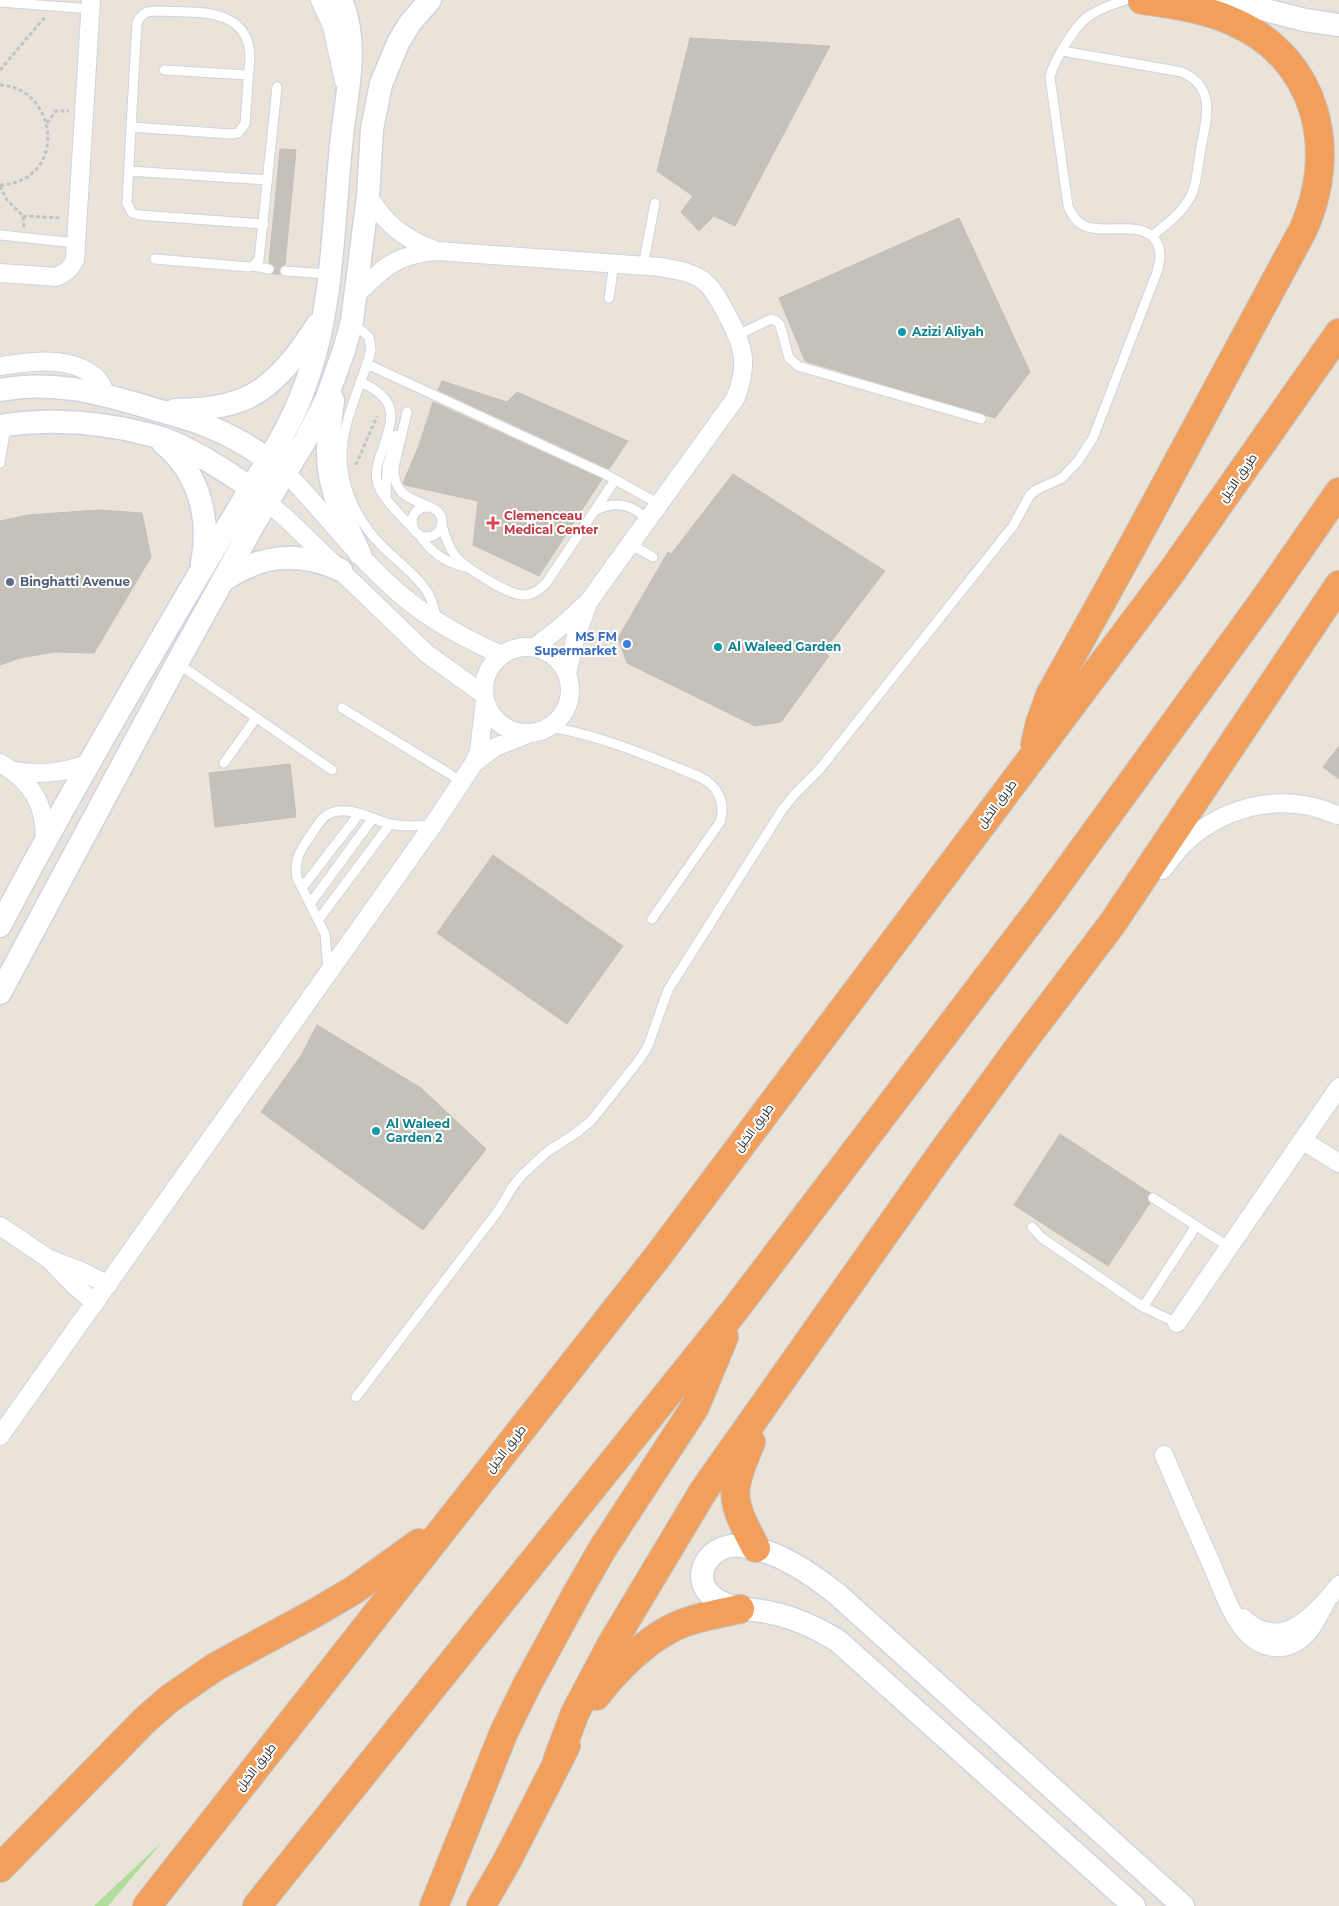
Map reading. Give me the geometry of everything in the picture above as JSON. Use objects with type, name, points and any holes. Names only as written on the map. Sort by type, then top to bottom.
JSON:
[{"type":"highway","points":[[1034,754],[1040,723],[1050,695],[1142,530],[1311,215],[1321,182],[1322,146],[1315,110],[1301,80],[1281,54],[1253,31],[1233,21],[1181,6],[1142,0]]},
{"type":"highway","name":"طريق الخيل","points":[[146,1906],[658,1256],[1173,570],[1339,333]]},
{"type":"highway","points":[[258,1906],[734,1311],[1044,903],[1269,593],[1339,492]]},
{"type":"highway","points":[[481,1906],[532,1813],[557,1761],[575,1713],[611,1645],[704,1490],[939,1157],[1112,924],[1339,585]]},
{"type":"highway","points":[[434,1906],[504,1732],[527,1685],[555,1631],[603,1548],[695,1407],[734,1311]]},
{"type":"highway","points":[[756,1548],[740,1519],[735,1489],[739,1470],[759,1424],[763,1408]]},
{"type":"highway","points":[[0,1868],[139,1725],[169,1699],[215,1667],[354,1590],[404,1555],[458,1509]]},
{"type":"highway","points":[[557,1761],[594,1699],[605,1685],[649,1642],[671,1628],[698,1618],[740,1609]]},
{"type":"street","points":[[320,0],[332,26],[346,92]]},
{"type":"street","points":[[278,466],[314,358],[326,307],[351,51],[351,35],[341,0]]},
{"type":"street","points":[[0,926],[45,840],[196,578],[259,495],[278,466],[316,421],[336,374],[352,321],[368,196],[372,129],[381,84],[398,42],[410,23],[430,0]]},
{"type":"street","points":[[1226,0],[1305,20],[1339,25]]},
{"type":"street","points":[[0,273],[56,277],[64,274],[71,268],[75,260],[91,4]]},
{"type":"street","points":[[368,196],[378,212],[390,225],[404,236],[438,251]]},
{"type":"street","points":[[355,296],[384,268],[400,258],[419,252],[438,251],[614,263],[678,270],[693,275],[706,283],[716,295],[738,335],[743,351],[744,367],[742,384],[735,399],[589,602],[563,626],[535,647]]},
{"type":"street","points":[[154,409],[191,410],[245,399],[262,387],[293,359],[306,343],[326,307]]},
{"type":"street","points":[[0,366],[58,362],[75,366],[95,376],[106,395]]},
{"type":"street","points":[[336,374],[328,438],[329,472],[341,511],[360,554]]},
{"type":"street","points":[[0,390],[54,386],[106,395],[184,417],[240,441],[278,466],[384,580],[403,597],[438,623],[469,640],[501,654]]},
{"type":"street","points":[[3,425],[18,422],[61,421],[104,425],[152,435],[198,456],[259,495],[288,519],[426,653],[484,698],[494,719],[502,725],[520,732],[530,733]]},
{"type":"street","points":[[152,435],[180,461],[199,493],[206,536],[196,578]]},
{"type":"street","points":[[0,993],[223,581],[259,495]]},
{"type":"street","points":[[223,581],[250,565],[280,558],[312,559],[341,570]]},
{"type":"street","points":[[474,763],[506,741],[550,727],[562,715],[567,707],[570,688],[567,673],[576,636],[589,602]]},
{"type":"street","points":[[0,1436],[433,825],[474,763],[481,740],[483,685],[489,668],[501,654],[517,647],[535,647],[545,650],[554,656],[567,673]]},
{"type":"street","points":[[7,767],[36,774],[59,773],[88,764]]},
{"type":"street","points":[[7,767],[23,779],[39,801],[43,814],[45,840]]},
{"type":"street","points":[[1112,924],[1120,922],[1185,842],[1214,820],[1244,808],[1275,803],[1307,805],[1323,808],[1338,814]]},
{"type":"street","points":[[1177,1323],[1339,1087]]},
{"type":"street","points":[[1302,1140],[1339,1163]]},
{"type":"street","points":[[0,1226],[49,1259],[95,1303]]},
{"type":"street","points":[[49,1259],[81,1271],[108,1285]]},
{"type":"street","points":[[1164,1455],[1224,1594],[1248,1622],[1261,1629],[1276,1632],[1298,1627],[1327,1600],[1339,1585]]},
{"type":"street","points":[[1134,1906],[838,1641],[819,1629],[795,1619],[770,1612],[740,1609],[720,1602],[708,1591],[703,1576],[704,1568],[711,1555],[724,1547],[741,1546],[756,1548],[795,1565],[815,1577],[837,1594],[1183,1906]]},
{"type":"lane","points":[[356,1398],[498,1211],[522,1175],[546,1152],[591,1121],[640,1059],[648,1046],[668,990],[788,802],[819,770],[1001,542],[1013,526],[1030,495],[1036,490],[1062,478],[1078,461],[1093,438],[1157,272],[1160,257],[1159,249],[1152,236],[1146,232],[1086,227],[1074,219],[1068,206],[1050,86],[1052,68],[1079,26],[1086,18],[1125,0]]},
{"type":"lane","points":[[0,2],[54,6],[91,4]]},
{"type":"lane","points":[[131,127],[238,133],[245,124],[250,56],[247,39],[237,24],[230,19],[213,14],[156,11],[146,12],[139,19],[136,28],[127,203],[129,210],[136,215],[264,224]]},
{"type":"lane","points":[[1062,51],[1182,72],[1196,80],[1205,94],[1208,110],[1193,191],[1175,216],[1152,236]]},
{"type":"lane","points":[[164,70],[248,75]]},
{"type":"lane","points":[[253,266],[260,256],[277,87]]},
{"type":"lane","points":[[129,170],[268,180]]},
{"type":"lane","points":[[643,266],[655,203]]},
{"type":"lane","points":[[0,235],[76,243]]},
{"type":"lane","points":[[155,259],[253,266],[269,269]]},
{"type":"lane","points":[[609,298],[614,263]]},
{"type":"lane","points":[[285,271],[329,274]]},
{"type":"lane","points":[[738,335],[771,319],[780,325],[789,358],[798,366],[981,419]]},
{"type":"lane","points":[[352,321],[365,332],[371,343],[371,350],[345,431],[342,455],[344,478],[351,501],[362,522],[377,541],[423,586],[432,601],[438,623]]},
{"type":"lane","points":[[367,364],[615,480],[660,504]]},
{"type":"lane","points":[[361,382],[385,396],[390,406],[391,419],[376,471],[380,489],[437,556],[455,565],[467,568],[517,595],[534,593],[547,582],[615,480]]},
{"type":"lane","points":[[386,497],[386,468],[405,413],[394,467],[394,477],[397,486],[402,493],[440,514],[450,547],[456,557],[467,568]]},
{"type":"lane","points":[[0,463],[3,425]]},
{"type":"lane","points":[[596,510],[604,506],[625,505],[639,512],[647,520]]},
{"type":"lane","points":[[430,507],[425,507],[415,513],[412,524],[416,532],[424,536],[430,536],[439,530],[442,525]]},
{"type":"lane","points":[[630,544],[653,557]]},
{"type":"lane","points":[[177,663],[332,770]]},
{"type":"lane","points":[[342,708],[461,781]]},
{"type":"lane","points":[[224,762],[256,718]]},
{"type":"lane","points":[[550,727],[593,736],[614,743],[707,780],[717,790],[722,807],[720,822],[652,919]]},
{"type":"lane","points":[[328,973],[325,934],[297,878],[296,860],[299,852],[326,816],[341,810],[390,824],[404,826],[433,825]]},
{"type":"lane","points":[[302,888],[359,814]]},
{"type":"lane","points":[[310,904],[373,818]]},
{"type":"lane","points":[[318,919],[390,824]]},
{"type":"lane","points":[[1153,1198],[1229,1247]]},
{"type":"lane","points":[[1143,1307],[1196,1226]]},
{"type":"lane","points":[[1032,1227],[1042,1238],[1143,1307],[1177,1323]]},
{"type":"path","points":[[0,70],[54,6]]},
{"type":"path","points":[[0,85],[7,85],[24,92],[38,106],[47,123],[48,140],[45,156],[36,170],[23,181],[0,186],[8,200],[22,216],[26,237]]},
{"type":"path","points":[[47,123],[56,111],[85,112]]},
{"type":"path","points":[[22,216],[78,219]]},
{"type":"path","points":[[343,466],[355,467],[385,396]]},
{"type":"green space","points":[[162,1842],[108,1906],[94,1906]]},
{"type":"building","points":[[690,38],[830,46],[735,226],[714,216],[699,231],[681,212],[693,196],[657,171]]},
{"type":"building","points":[[280,149],[296,150],[285,265],[280,268],[280,274],[273,274],[275,267],[269,263]]},
{"type":"building","name":"Azizi Aliyah","points":[[959,218],[1030,372],[995,418],[805,361],[779,298]]},
{"type":"building","points":[[442,381],[507,402],[517,392],[628,441],[609,469],[438,390]]},
{"type":"building","points":[[433,402],[602,479],[539,576],[473,545],[478,501],[403,483],[418,448]]},
{"type":"building","points":[[733,474],[885,571],[823,652],[829,656],[781,722],[755,726],[627,663],[618,638],[668,552],[671,554]]},
{"type":"building","points":[[98,510],[142,513],[151,557],[94,653],[54,652],[20,658],[0,665],[0,521],[28,515]]},
{"type":"building","points":[[1339,746],[1339,779],[1323,767]]},
{"type":"building","points":[[290,764],[296,817],[215,827],[209,773]]},
{"type":"building","points":[[493,855],[623,946],[567,1024],[437,933]]},
{"type":"building","name":"Al Waleed Garden 2","points":[[317,1025],[421,1088],[486,1149],[423,1230],[261,1112],[302,1054]]},
{"type":"building","points":[[1060,1134],[1150,1193],[1147,1198],[1150,1203],[1108,1266],[1014,1205]]},
{"type":"place","name":"Azizi Aliyah","points":[[902,332]]},
{"type":"place","name":"Clemenceau Medical Center","points":[[493,523]]},
{"type":"place","name":"Binghatti Avenue","points":[[10,582]]},
{"type":"place","name":"MS FM Supermarket","points":[[627,644]]},
{"type":"place","name":"Al Waleed Garden","points":[[718,647]]},
{"type":"place","name":"Al Waleed Garden 2","points":[[376,1131]]}]
